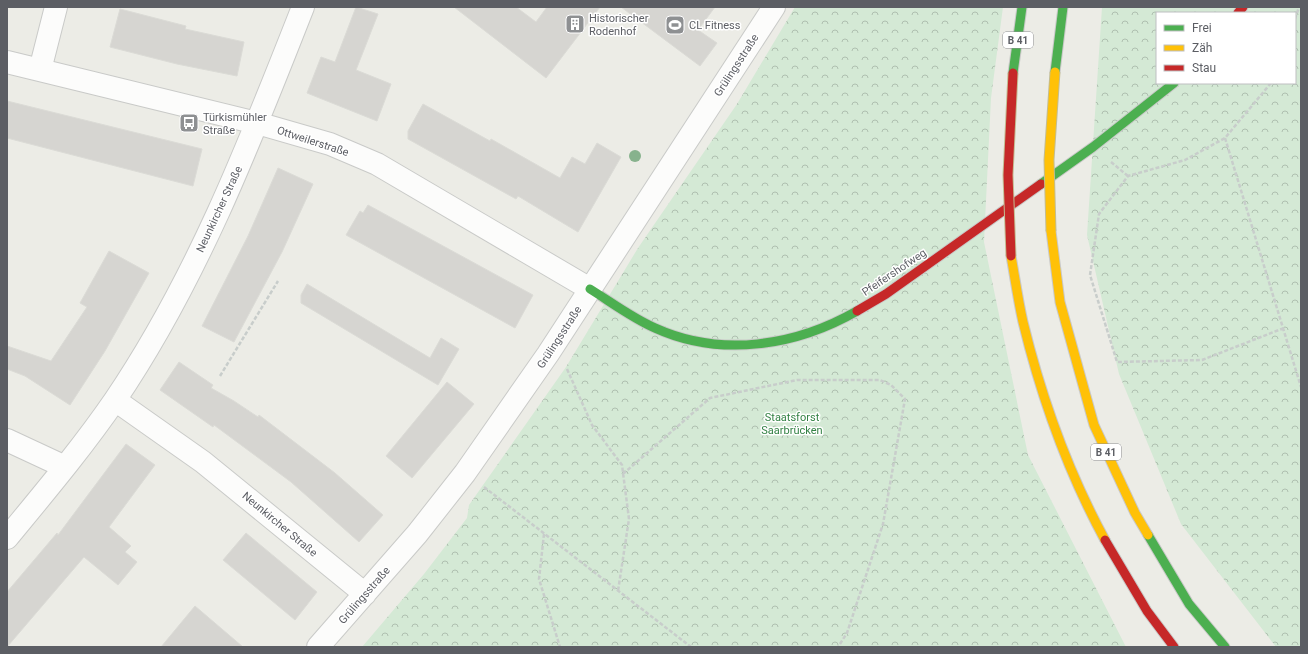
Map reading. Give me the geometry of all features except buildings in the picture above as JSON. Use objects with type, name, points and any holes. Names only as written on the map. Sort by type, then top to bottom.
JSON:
[{"type":"main road","name":"B 41","points":[[1022,7],[1013,73],[1008,175],[1011,256],[1023,321],[1056,430],[1096,525],[1151,617],[1174,647]]},
{"type":"main road","name":"B 41","points":[[1063,7],[1055,72],[1049,160],[1051,230],[1060,302],[1094,426],[1138,520],[1189,604],[1225,647]]},
{"type":"main road","name":"Pfeifershofweg","points":[[590,289],[663,332],[700,341],[739,344],[774,342],[813,332],[852,314],[886,294],[1093,147],[1173,84]]},
{"type":"street","points":[[40,70],[56,7]]},
{"type":"street","name":"Neunkircher Straße","points":[[7,538],[65,467],[115,400],[156,333],[194,264],[231,186],[303,7]]},
{"type":"street","name":"Grülingsstraße","points":[[318,647],[417,534],[465,474],[548,354],[774,7]]},
{"type":"street","name":"Ottweilerstraße","points":[[7,62],[257,123],[330,144],[377,164],[590,289]]},
{"type":"street","name":"Neunkircher Straße","points":[[115,400],[203,462],[365,594]]},
{"type":"street","points":[[7,440],[65,467]]},
{"type":"path","points":[[1270,84],[1225,138],[1184,160],[1128,176],[1099,214],[1090,275],[1117,362],[1202,360],[1284,328]]},
{"type":"path","points":[[1225,138],[1301,387]]},
{"type":"path","points":[[220,376],[278,281]]},
{"type":"path","points":[[548,354],[566,367],[592,425],[622,465],[629,519],[618,591]]},
{"type":"path","points":[[623,474],[710,398],[798,380],[880,380],[891,384],[904,399],[904,412],[883,524],[847,633],[838,647]]},
{"type":"path","points":[[465,474],[691,647]]},
{"type":"path","points":[[544,534],[539,579],[560,647]]},
{"type":"green space","name":"Staatsforst Saarbrücken","points":[[795,7],[1003,7],[991,98],[984,242],[1028,455],[1126,647],[362,647],[424,574],[467,518],[469,505],[566,367],[638,248],[737,104]]},
{"type":"green space","points":[[1102,7],[1301,7],[1301,647],[1276,647],[1181,524],[1119,374],[1087,235]]},
{"type":"traffic: fast","points":[[1013,73],[1022,7]]},
{"type":"traffic: fast","points":[[1055,72],[1063,7]]},
{"type":"traffic: fast","points":[[1041,184],[1093,147],[1173,84]]},
{"type":"traffic: fast","points":[[590,289],[646,324],[680,337],[706,343],[732,345],[758,344],[784,340],[809,333],[834,323],[857,311]]},
{"type":"traffic: fast","points":[[1148,535],[1189,604],[1225,647]]},
{"type":"traffic: slow","points":[[1051,231],[1049,160],[1055,72]]},
{"type":"traffic: slow","points":[[1051,231],[1060,302],[1094,425],[1135,513],[1148,535]]},
{"type":"traffic: slow","points":[[1011,256],[1023,322],[1047,406],[1079,488],[1105,540]]},
{"type":"traffic: jam","points":[[1239,12],[1243,7]]},
{"type":"traffic: jam","points":[[1011,256],[1008,175],[1013,73]]},
{"type":"traffic: jam","points":[[857,311],[886,294],[1041,184]]},
{"type":"traffic: jam","points":[[1105,540],[1147,611],[1174,647]]},
{"type":"place","name":"Historischer Rodenhof","points":[[575,24]]},
{"type":"place","name":"CL Fitness","points":[[675,25]]},
{"type":"place","name":"Türkismühler Straße","points":[[189,123]]}]
